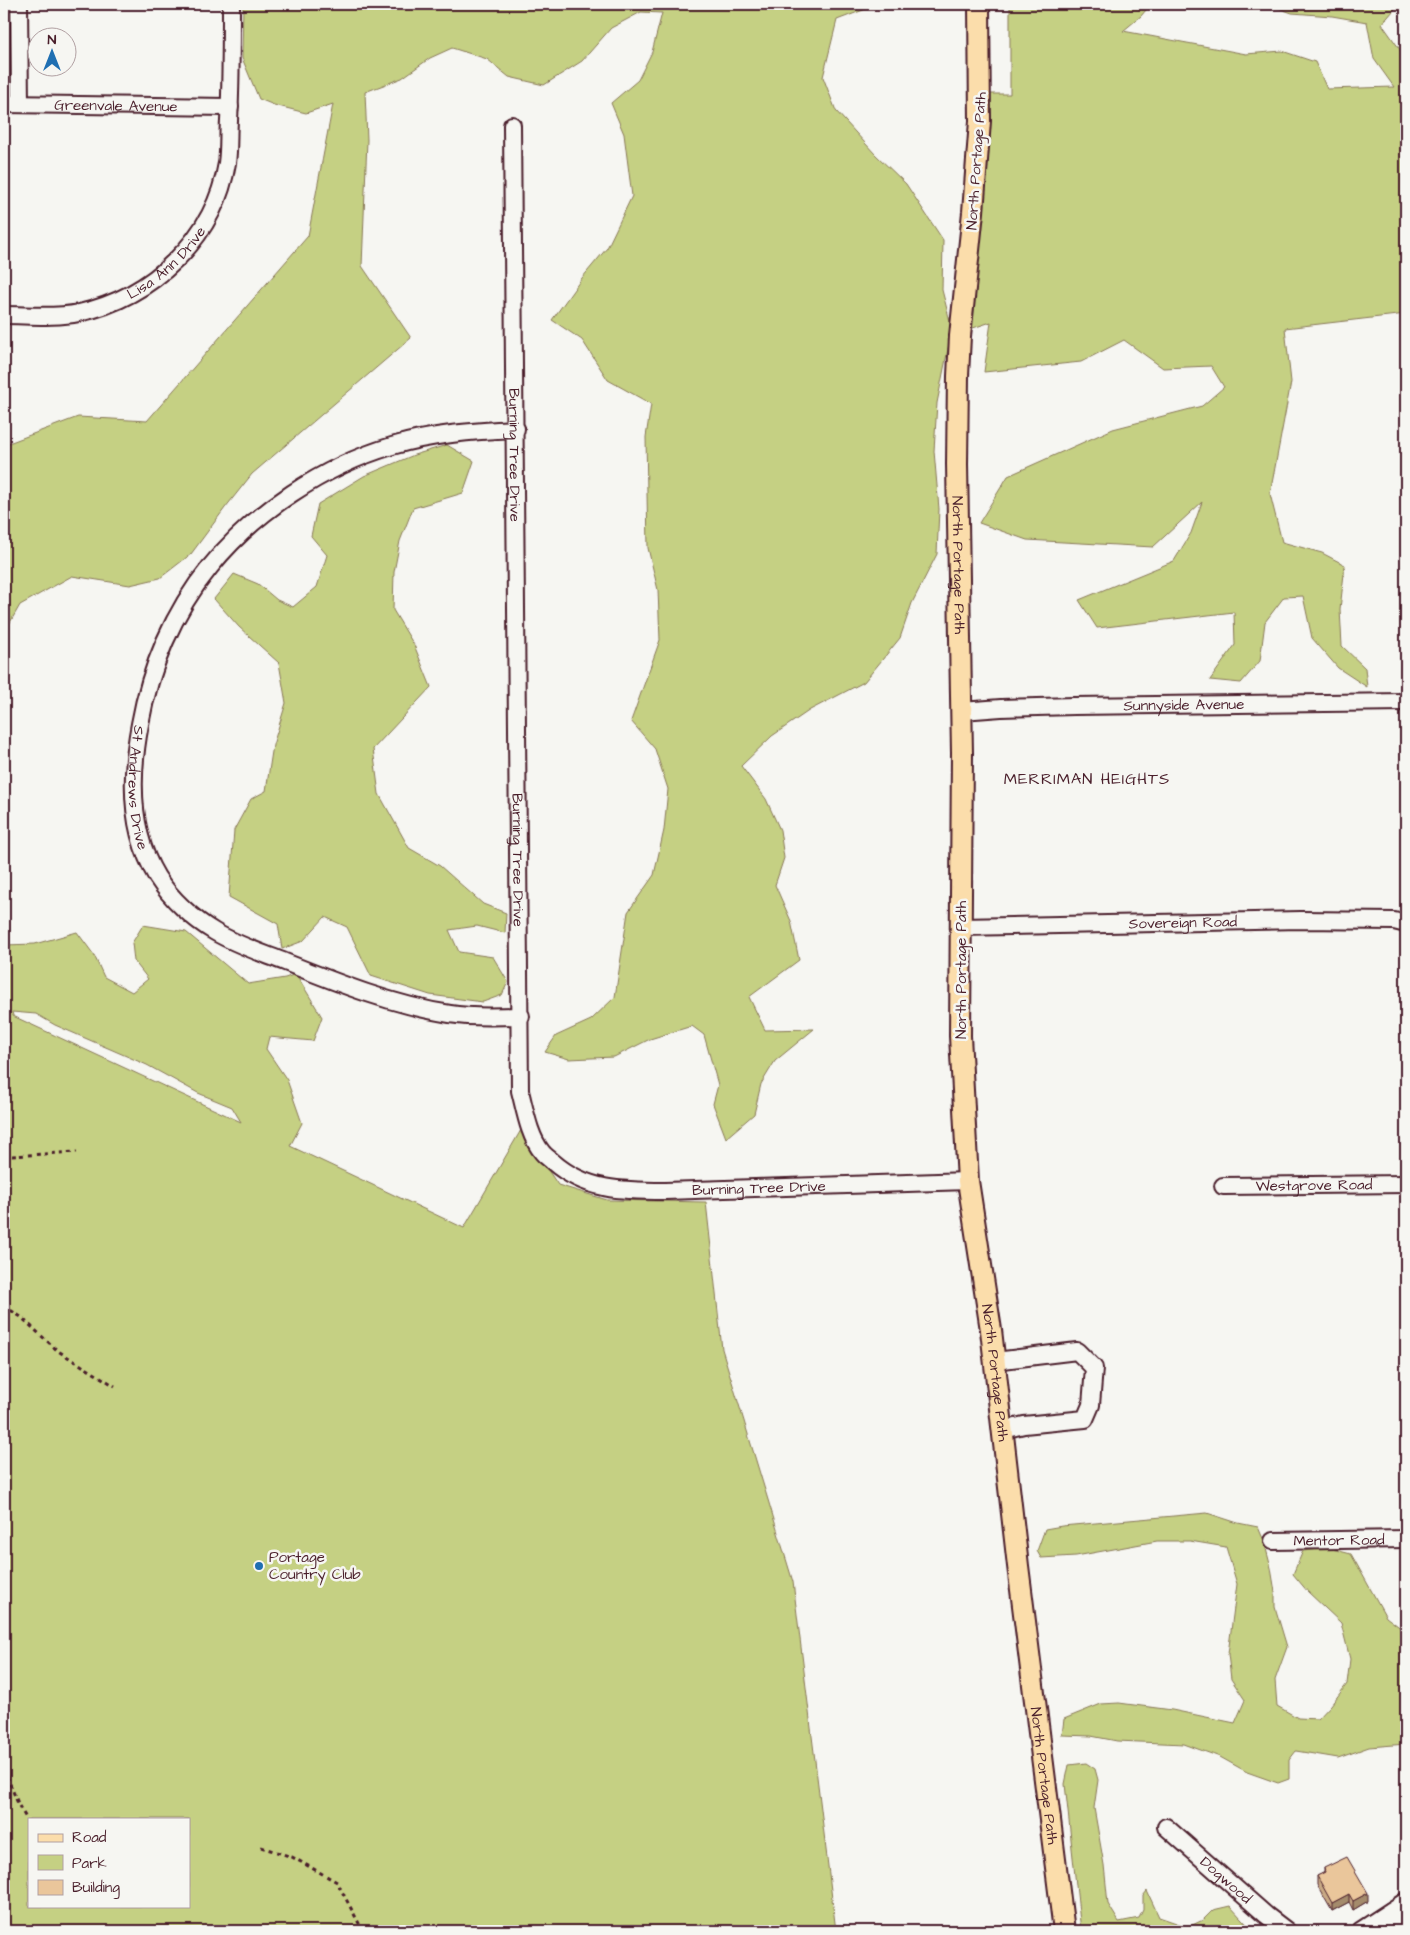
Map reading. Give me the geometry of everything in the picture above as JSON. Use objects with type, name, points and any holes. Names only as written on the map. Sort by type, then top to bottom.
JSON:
[{"type":"main road","name":"North Portage Path","points":[[979,4],[981,57],[980,136],[960,336],[958,376],[957,464],[962,711],[960,1036],[968,1181],[995,1361],[1064,1931]]},
{"type":"street","points":[[19,4],[20,104]]},
{"type":"street","name":"Lisa Ann Drive","points":[[4,315],[66,314],[104,306],[129,295],[155,279],[186,250],[204,225],[221,187],[227,162],[230,107],[231,4]]},
{"type":"street","name":"Greenvale Avenue","points":[[4,104],[230,107]]},
{"type":"street","name":"Burning Tree Drive","points":[[512,125],[521,1016],[520,1091],[527,1121],[541,1151],[565,1173],[592,1185],[618,1190],[968,1181]]},
{"type":"street","name":"St Andrews Drive","points":[[516,429],[476,431],[424,438],[360,457],[296,490],[266,513],[228,548],[210,567],[190,596],[169,634],[154,667],[144,699],[136,743],[133,802],[144,850],[156,876],[187,912],[217,933],[338,983],[405,1006],[461,1015],[521,1016]]},
{"type":"street","name":"Sunnyside Avenue","points":[[962,711],[1065,706],[1406,702]]},
{"type":"street","name":"Sovereign Road","points":[[961,926],[1301,920],[1394,921],[1406,924]]},
{"type":"street","name":"Westgrove Road","points":[[1223,1186],[1406,1184]]},
{"type":"street","points":[[995,1361],[1077,1351],[1094,1368],[1091,1405],[1085,1420],[1003,1430]]},
{"type":"street","name":"Mentor Road","points":[[1273,1541],[1406,1539]]},
{"type":"street","name":"Dogwood","points":[[1166,1827],[1266,1915],[1287,1931]]},
{"type":"street","points":[[1360,1931],[1406,1901]]},
{"type":"street","points":[[1391,1911],[1392,1931]]},
{"type":"path","points":[[4,1155],[77,1152]]},
{"type":"path","points":[[4,1258],[4,1265]]},
{"type":"path","points":[[4,1306],[21,1317],[58,1351],[115,1386]]},
{"type":"path","points":[[4,1769],[18,1806],[28,1821]]},
{"type":"path","points":[[261,1847],[292,1857],[337,1882],[361,1930]]},
{"type":"green space","points":[[243,4],[879,4],[837,20],[823,77],[836,111],[875,154],[906,184],[943,240],[942,290],[952,329],[937,403],[934,451],[939,509],[937,554],[912,603],[900,638],[864,682],[810,710],[772,736],[741,766],[766,799],[780,830],[784,858],[775,885],[791,921],[799,960],[749,997],[765,1030],[814,1029],[775,1061],[761,1084],[754,1114],[726,1138],[713,1104],[718,1085],[704,1035],[692,1026],[650,1039],[614,1057],[569,1059],[545,1052],[556,1036],[591,1020],[615,997],[628,912],[654,875],[664,830],[668,789],[655,749],[631,721],[660,640],[658,590],[648,548],[646,437],[651,404],[608,380],[582,340],[552,320],[582,278],[607,248],[632,196],[624,134],[611,103],[638,80],[652,52],[662,13],[641,12],[611,28],[582,61],[544,85],[509,77],[487,59],[452,48],[430,58],[402,78],[365,92],[367,140],[362,266],[411,338],[252,474],[191,554],[160,578],[130,585],[72,576],[20,605],[4,633],[4,440],[6,444],[78,417],[147,421],[308,236],[333,104],[306,113],[259,99],[242,58]]},
{"type":"green space","points":[[1010,4],[1151,4],[1141,16],[1123,31],[1246,54],[1282,51],[1315,62],[1327,89],[1394,87],[1374,59],[1367,22],[1332,16],[1292,13],[1267,4],[1399,4],[1382,24],[1406,58],[1406,314],[1285,328],[1291,382],[1270,494],[1282,542],[1322,553],[1345,565],[1340,609],[1342,646],[1365,668],[1367,687],[1338,668],[1312,638],[1303,596],[1284,597],[1265,622],[1260,661],[1241,683],[1210,680],[1235,645],[1234,612],[1097,628],[1079,600],[1174,561],[1191,533],[1202,502],[1153,547],[1027,540],[979,523],[1008,476],[1113,429],[1202,406],[1224,387],[1211,366],[1163,368],[1124,340],[1081,362],[984,372],[991,322],[970,329],[975,260],[987,164],[990,94],[1010,94]]},
{"type":"green space","points":[[447,445],[474,461],[463,493],[413,508],[400,541],[394,572],[393,610],[414,645],[431,687],[373,749],[379,794],[409,848],[440,866],[483,904],[506,913],[505,933],[477,926],[449,930],[459,952],[493,957],[508,982],[502,995],[483,1002],[430,995],[371,976],[347,927],[325,917],[303,941],[282,949],[278,924],[229,897],[234,830],[251,799],[266,791],[273,745],[286,703],[279,663],[239,627],[214,599],[234,574],[258,584],[277,600],[293,607],[317,587],[327,555],[311,536],[318,504],[364,476],[414,455]]},
{"type":"green space","name":"Portage Country Club","points":[[143,925],[186,932],[248,984],[285,978],[296,974],[322,1017],[313,1041],[269,1037],[266,1049],[287,1080],[302,1123],[290,1146],[464,1228],[521,1130],[558,1185],[607,1200],[706,1202],[722,1349],[793,1582],[836,1931],[4,1931],[4,945],[35,944],[77,932],[94,955],[104,977],[132,992],[148,979],[134,961],[132,943]],"holes":[[[12,1012],[36,1014],[55,1025],[147,1065],[198,1093],[232,1107],[241,1122],[13,1016]]]},
{"type":"green space","points":[[1207,1513],[1258,1527],[1271,1568],[1275,1592],[1275,1607],[1287,1647],[1275,1680],[1277,1706],[1298,1718],[1318,1719],[1331,1705],[1347,1684],[1350,1659],[1341,1623],[1308,1592],[1293,1574],[1303,1551],[1328,1548],[1351,1554],[1386,1617],[1406,1632],[1406,1744],[1369,1747],[1338,1758],[1296,1751],[1289,1760],[1289,1779],[1278,1783],[1247,1772],[1220,1757],[1184,1744],[1117,1741],[1091,1736],[1062,1735],[1064,1719],[1101,1704],[1119,1703],[1172,1710],[1235,1723],[1245,1700],[1231,1679],[1228,1654],[1237,1584],[1226,1547],[1190,1541],[1157,1541],[1076,1556],[1041,1558],[1037,1551],[1045,1529]]},
{"type":"green space","points":[[1086,1763],[1095,1769],[1098,1780],[1094,1808],[1104,1865],[1108,1904],[1119,1922],[1139,1918],[1143,1910],[1143,1896],[1147,1891],[1159,1917],[1188,1927],[1203,1920],[1213,1910],[1230,1906],[1253,1931],[1081,1931],[1065,1784],[1069,1765]]},
{"type":"building","points":[[1347,1857],[1368,1893],[1353,1901],[1349,1894],[1332,1903],[1317,1876],[1325,1872],[1324,1868]]},
{"type":"place","name":"Portage Country Club","points":[[259,1566]]},
{"type":"district","name":"MERRIMAN HEIGHTS","points":[[1087,778]]}]
